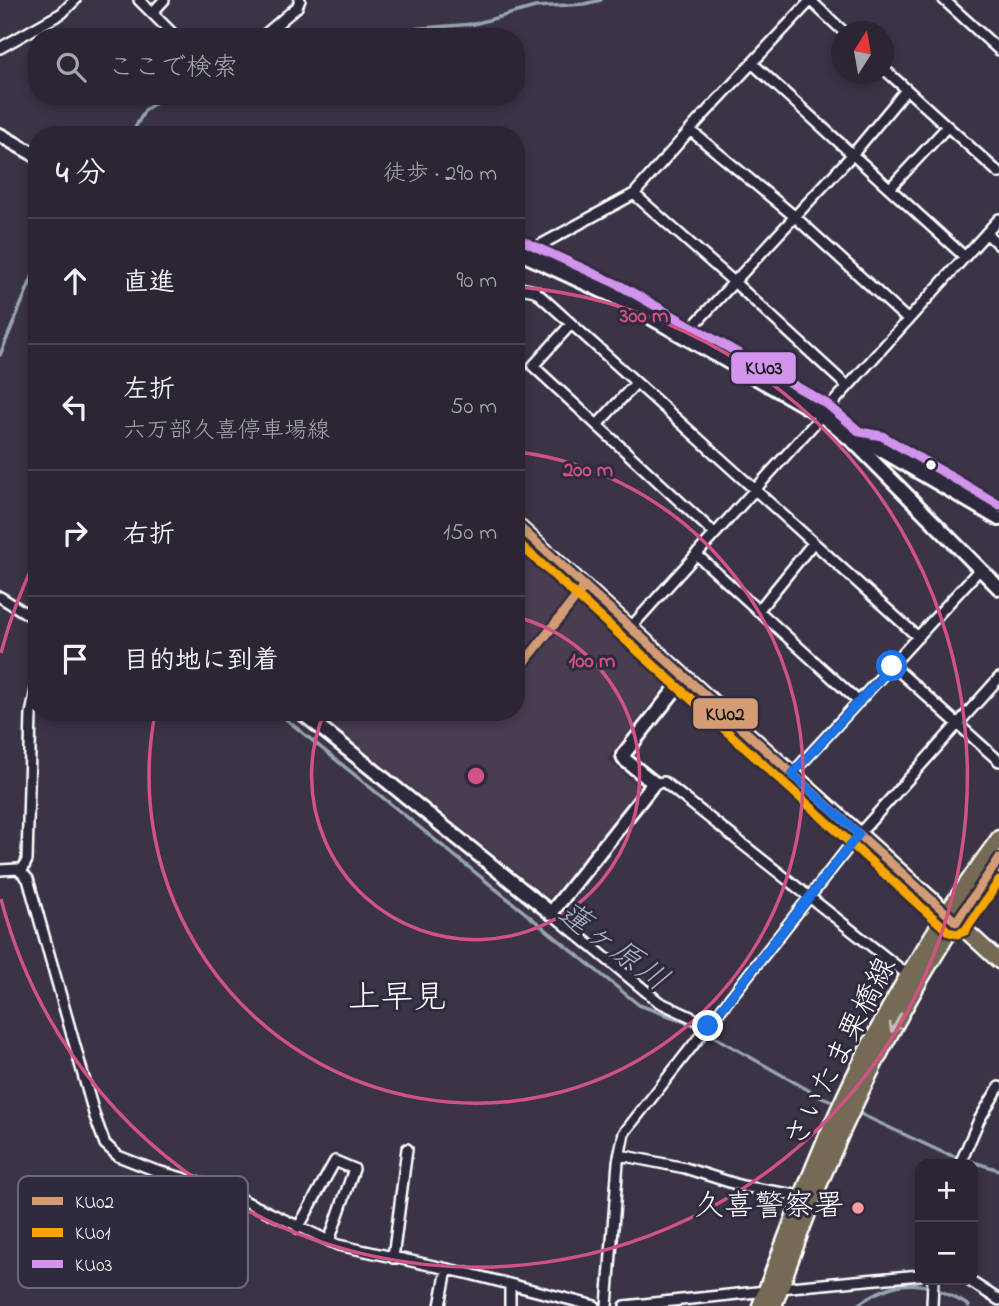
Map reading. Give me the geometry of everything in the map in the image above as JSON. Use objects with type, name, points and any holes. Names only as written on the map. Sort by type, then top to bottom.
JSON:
[{"type":"main road","name":"さいたま栗橋線","points":[[774,1306],[821,1179],[857,1100],[952,917],[999,838]]},
{"type":"main road","name":"さいたま栗橋線","points":[[760,1306],[802,1196],[878,1027],[908,975],[999,859]]},
{"type":"main road","points":[[952,917],[999,961]]},
{"type":"street","points":[[35,28],[62,13],[75,0]]},
{"type":"street","points":[[139,0],[168,28]]},
{"type":"street","points":[[153,12],[164,0]]},
{"type":"street","points":[[272,28],[297,7],[300,0]]},
{"type":"street","points":[[525,250],[634,194],[811,0],[833,21]]},
{"type":"street","points":[[944,0],[999,50]]},
{"type":"street","points":[[0,48],[28,32]]},
{"type":"street","points":[[752,64],[891,187],[965,257]]},
{"type":"street","points":[[894,79],[999,173]]},
{"type":"street","points":[[684,336],[853,154],[906,90]]},
{"type":"street","points":[[891,187],[947,127]]},
{"type":"street","points":[[690,130],[794,216],[908,320]]},
{"type":"street","points":[[0,135],[28,151]]},
{"type":"street","points":[[634,194],[847,386]]},
{"type":"street","points":[[631,627],[999,219]]},
{"type":"street","points":[[986,233],[999,245]]},
{"type":"street","points":[[525,255],[602,290],[821,415],[855,443],[999,588]]},
{"type":"street","points":[[525,289],[535,291],[918,637]]},
{"type":"street","points":[[571,324],[533,366],[715,534]]},
{"type":"street","points":[[597,425],[636,383]]},
{"type":"street","points":[[855,443],[876,447],[999,519]]},
{"type":"street","points":[[525,532],[952,917]]},
{"type":"street","points":[[758,611],[813,543]]},
{"type":"street","points":[[696,554],[859,702]]},
{"type":"street","points":[[792,774],[980,569]]},
{"type":"street","points":[[0,597],[28,614]]},
{"type":"street","points":[[892,666],[999,761]]},
{"type":"street","points":[[685,677],[623,755],[624,759],[654,783],[664,782],[908,975]]},
{"type":"street","points":[[607,1306],[624,1133],[859,834],[999,678]]},
{"type":"street","points":[[22,871],[27,860],[31,721]]},
{"type":"street","points":[[312,721],[659,1002],[707,1026]]},
{"type":"street","points":[[551,913],[654,783]]},
{"type":"street","points":[[0,870],[22,871]]},
{"type":"street","points":[[22,871],[28,879],[105,1144],[118,1156],[176,1176]]},
{"type":"street","points":[[962,1159],[979,1120],[999,1087]]},
{"type":"street","points":[[393,1258],[407,1149]]},
{"type":"street","points":[[620,1155],[685,1168],[742,1186],[802,1196]]},
{"type":"street","points":[[298,1228],[335,1161],[354,1169],[329,1241]]},
{"type":"street","points":[[248,1203],[329,1241],[595,1306]]},
{"type":"street","points":[[440,1306],[447,1269]]},
{"type":"street","points":[[625,1306],[915,1275]]},
{"type":"street","points":[[510,1285],[510,1306]]},
{"type":"street","points":[[932,1306],[933,1285]]},
{"type":"street","points":[[976,1285],[999,1300]]},
{"type":"shaded area","points":[[525,554],[667,683],[607,759],[636,786],[637,793],[553,895],[547,896],[327,721],[525,721]]},
{"type":"waterway","points":[[422,28],[474,24],[535,7],[584,4],[601,0]]},
{"type":"waterway","points":[[136,126],[145,110],[152,105]]},
{"type":"waterway","points":[[0,355],[28,288]]},
{"type":"waterway","name":"蓮ヶ原川","points":[[288,721],[639,1005],[692,1024],[817,1095],[837,1103]]},
{"type":"waterway","name":"蓮ヶ原川","points":[[856,1112],[944,1153],[999,1170]]},
{"type":"waterway","points":[[856,1306],[885,1289],[912,1284],[939,1290],[969,1306]]},
{"type":"transit line","name":"KU03","points":[[525,242],[619,285],[827,404],[860,432],[882,436],[999,505]]},
{"type":"transit line","name":"KU02","points":[[525,532],[956,922],[999,859]]},
{"type":"transit line","name":"KU01","points":[[525,549],[949,932],[957,934],[965,931],[999,881]]},
{"type":"transit line","name":"KU02","points":[[525,662],[585,586]]},
{"type":"place","name":"久喜警察署","points":[[858,1208]]},
{"type":"district","name":"上早見","points":[[397,999]]},
{"type":"route","points":[[708,1026],[859,834],[792,774],[892,666]]}]
